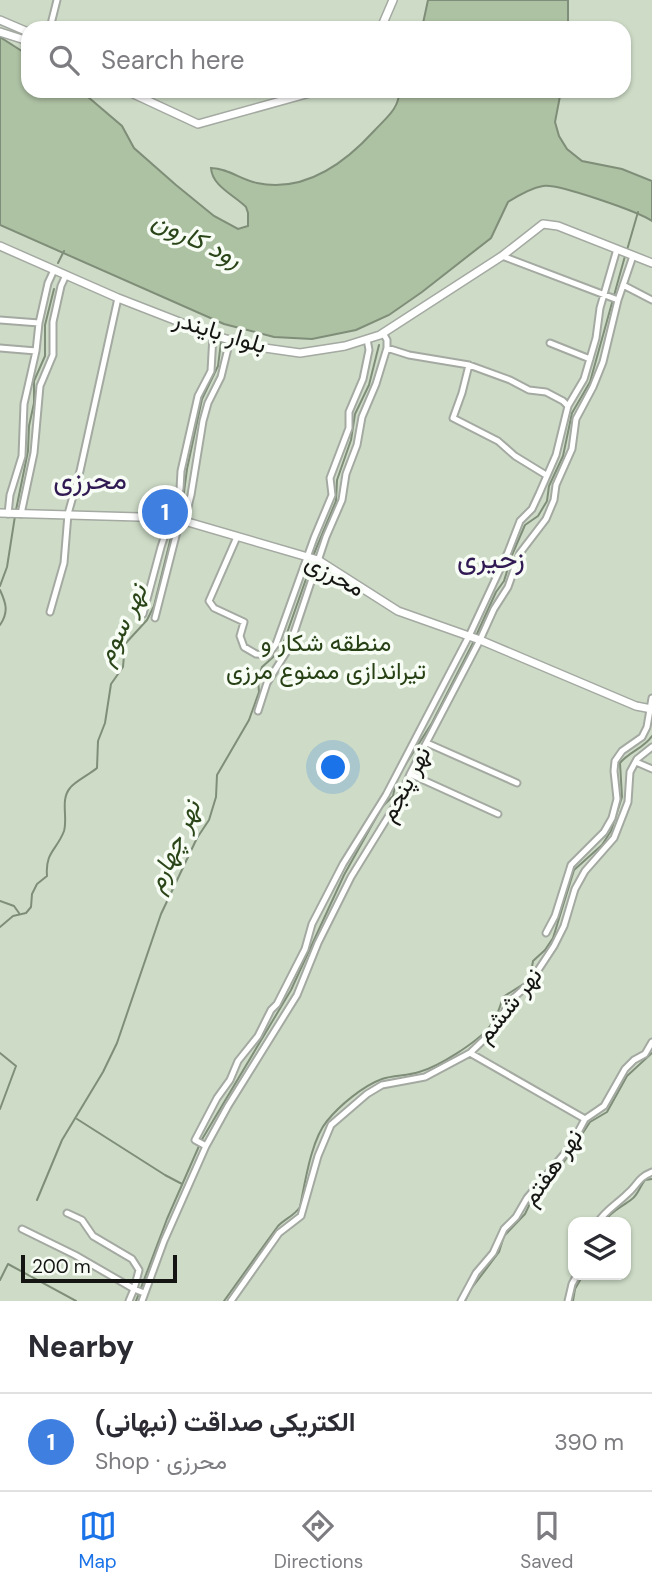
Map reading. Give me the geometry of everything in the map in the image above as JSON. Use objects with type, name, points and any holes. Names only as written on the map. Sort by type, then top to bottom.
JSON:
[{"type":"street","points":[[52,21],[57,0]]},
{"type":"street","points":[[384,21],[393,0]]},
{"type":"street","points":[[0,20],[21,29]]},
{"type":"street","points":[[0,32],[21,39]]},
{"type":"street","points":[[142,98],[198,124],[292,98]]},
{"type":"street","name":"بلوار بایندر","points":[[0,246],[118,298],[213,335],[250,346],[300,353],[316,352],[383,333],[502,256],[543,224],[558,226],[626,253]]},
{"type":"street","points":[[626,253],[652,263]]},
{"type":"street","name":"نهر پنجم","points":[[202,1144],[195,1140],[217,1098],[235,1083],[238,1061],[258,1036],[277,1004],[305,949],[312,924],[343,864],[386,796],[475,638],[508,587],[520,553],[546,519],[554,500],[556,485],[572,449],[576,419],[603,362],[612,298],[623,285],[626,253]]},
{"type":"street","name":"نهر پنجم","points":[[142,1301],[139,1291],[164,1241],[202,1144],[235,1083],[297,995],[318,943],[351,877],[399,799],[427,743],[475,638],[520,521],[531,509],[556,455],[568,406],[584,379],[626,253]]},
{"type":"street","points":[[502,256],[612,298]]},
{"type":"street","points":[[12,514],[10,495],[22,456],[24,404],[36,351],[39,323],[48,283],[54,270]]},
{"type":"street","points":[[12,514],[34,453],[40,386],[53,355],[54,321],[66,275]]},
{"type":"street","points":[[623,285],[652,300]]},
{"type":"street","points":[[50,612],[64,563],[68,514],[118,298]]},
{"type":"street","points":[[0,320],[39,323]]},
{"type":"street","points":[[237,537],[209,600],[214,608],[244,622],[240,636],[244,647],[256,654],[268,655],[276,644],[342,500],[346,474],[357,445],[362,417],[387,348],[383,333]]},
{"type":"street","points":[[155,618],[173,548],[181,471],[198,396],[211,371],[213,335]]},
{"type":"street","points":[[258,711],[267,683],[293,636],[332,495],[330,478],[349,428],[349,412],[363,380],[369,350],[368,339]]},
{"type":"street","points":[[143,614],[177,519],[191,495],[203,421],[208,403],[221,377],[230,340]]},
{"type":"street","points":[[551,343],[590,359]]},
{"type":"street","points":[[0,348],[36,351]]},
{"type":"street","points":[[387,348],[409,355],[469,365],[529,390],[546,392],[568,406]]},
{"type":"street","points":[[469,365],[453,418],[498,441],[515,456],[546,475]]},
{"type":"street","name":"محرزی","points":[[12,514],[177,519],[313,559],[398,611],[475,638],[651,709]]},
{"type":"street","points":[[546,933],[555,916],[571,865],[604,832],[612,818],[617,799],[615,761],[622,751],[642,737],[647,727],[652,698]]},
{"type":"street","points":[[427,743],[517,783]]},
{"type":"street","points":[[652,747],[636,762],[652,769]]},
{"type":"street","name":"نهر ششم","points":[[231,1301],[279,1233],[301,1216],[318,1157],[331,1125],[367,1094],[382,1085],[425,1077],[470,1053],[495,1029],[510,1000],[529,985],[564,926],[575,889],[585,871],[614,838],[628,802],[630,772],[636,762]]},
{"type":"street","points":[[410,774],[498,814]]},
{"type":"street","name":"نهر هفتم","points":[[461,1301],[471,1280],[493,1253],[504,1229],[570,1147],[585,1119],[604,1106],[625,1069],[645,1054],[652,1042]]},
{"type":"street","points":[[470,1053],[585,1119]]},
{"type":"street","points":[[602,1217],[631,1192],[638,1179],[652,1172]]},
{"type":"street","points":[[67,1213],[82,1220],[93,1236],[132,1259],[139,1270],[139,1291],[129,1301]]},
{"type":"street","points":[[22,1229],[139,1291]]},
{"type":"street","points":[[568,1301],[574,1280]]},
{"type":"green space","name":"منطقه شکار و تیراندازی ممنوع مرزی","points":[[0,0],[652,0],[652,1301],[0,1301]]},
{"type":"water","points":[[428,0],[568,0],[568,21],[424,21]]},
{"type":"water","name":"رود کارون","points":[[0,37],[21,50],[21,98],[89,98],[122,126],[134,148],[176,185],[214,216],[238,229],[248,226],[246,207],[219,185],[211,168],[257,183],[275,185],[307,180],[336,165],[350,154],[391,113],[399,98],[560,98],[555,122],[567,149],[582,161],[622,169],[652,181],[652,221],[598,199],[551,186],[525,192],[508,202],[491,238],[389,315],[356,330],[312,339],[274,337],[224,324],[0,225]]},
{"type":"waterway","points":[[627,250],[638,212]]},
{"type":"waterway","points":[[58,263],[64,251]]},
{"type":"waterway","points":[[476,636],[496,592],[504,581],[525,525],[538,516],[547,501],[549,486],[563,456],[572,413],[590,382],[625,256]]},
{"type":"waterway","points":[[16,510],[28,451],[34,381],[45,356],[45,325],[54,289]]},
{"type":"waterway","name":"نهر سوم","points":[[178,516],[182,507],[202,399],[218,366],[221,342]]},
{"type":"waterway","name":"نهر چهارم","points":[[313,556],[336,501],[337,480],[351,440],[355,414],[369,385],[379,345]]},
{"type":"waterway","points":[[0,586],[7,567],[15,516]]},
{"type":"waterway","name":"نهر سوم","points":[[0,927],[13,916],[26,913],[31,907],[32,894],[37,884],[47,876],[50,856],[64,831],[67,793],[75,783],[97,768],[98,741],[105,723],[111,684],[123,667],[125,644],[147,620],[154,606],[175,521]]},
{"type":"waterway","name":"نهر چهارم","points":[[37,1200],[62,1140],[103,1072],[117,1043],[161,914],[197,838],[209,820],[216,797],[217,775],[249,720],[259,692],[258,679],[262,667],[281,650],[312,562]]},
{"type":"waterway","points":[[0,590],[6,608],[0,625]]},
{"type":"waterway","points":[[400,773],[432,723],[474,641]]},
{"type":"waterway","points":[[224,1301],[278,1226],[300,1207],[313,1150],[321,1129],[332,1115],[367,1086],[387,1078],[427,1069],[467,1046],[492,1023],[503,997],[525,983],[531,973],[533,961],[553,938],[574,870],[602,845],[611,831],[622,797],[620,763],[652,736]]},
{"type":"waterway","points":[[201,1141],[291,990],[344,875],[382,807],[393,796],[396,781]]},
{"type":"waterway","points":[[0,901],[14,906],[19,913]]},
{"type":"waterway","points":[[0,1053],[16,1066],[0,1109]]},
{"type":"waterway","points":[[465,1301],[499,1252],[504,1236],[525,1214],[533,1197],[552,1180],[590,1122],[607,1112],[627,1076],[652,1053]]},
{"type":"waterway","points":[[77,1119],[182,1184]]},
{"type":"waterway","points":[[136,1301],[167,1219],[199,1146]]},
{"type":"waterway","points":[[608,1217],[634,1197],[645,1180],[652,1179]]},
{"type":"waterway","name":"نهر چهارم","points":[[0,1280],[8,1264],[76,1301]]},
{"type":"waterway","points":[[573,1301],[580,1280]]},
{"type":"place","name":"الکتریکی صداقت (نبهانی)","points":[[165,512]]},
{"type":"district","name":"محرزی","points":[[90,479]]},
{"type":"district","name":"زحیری","points":[[491,558]]}]
